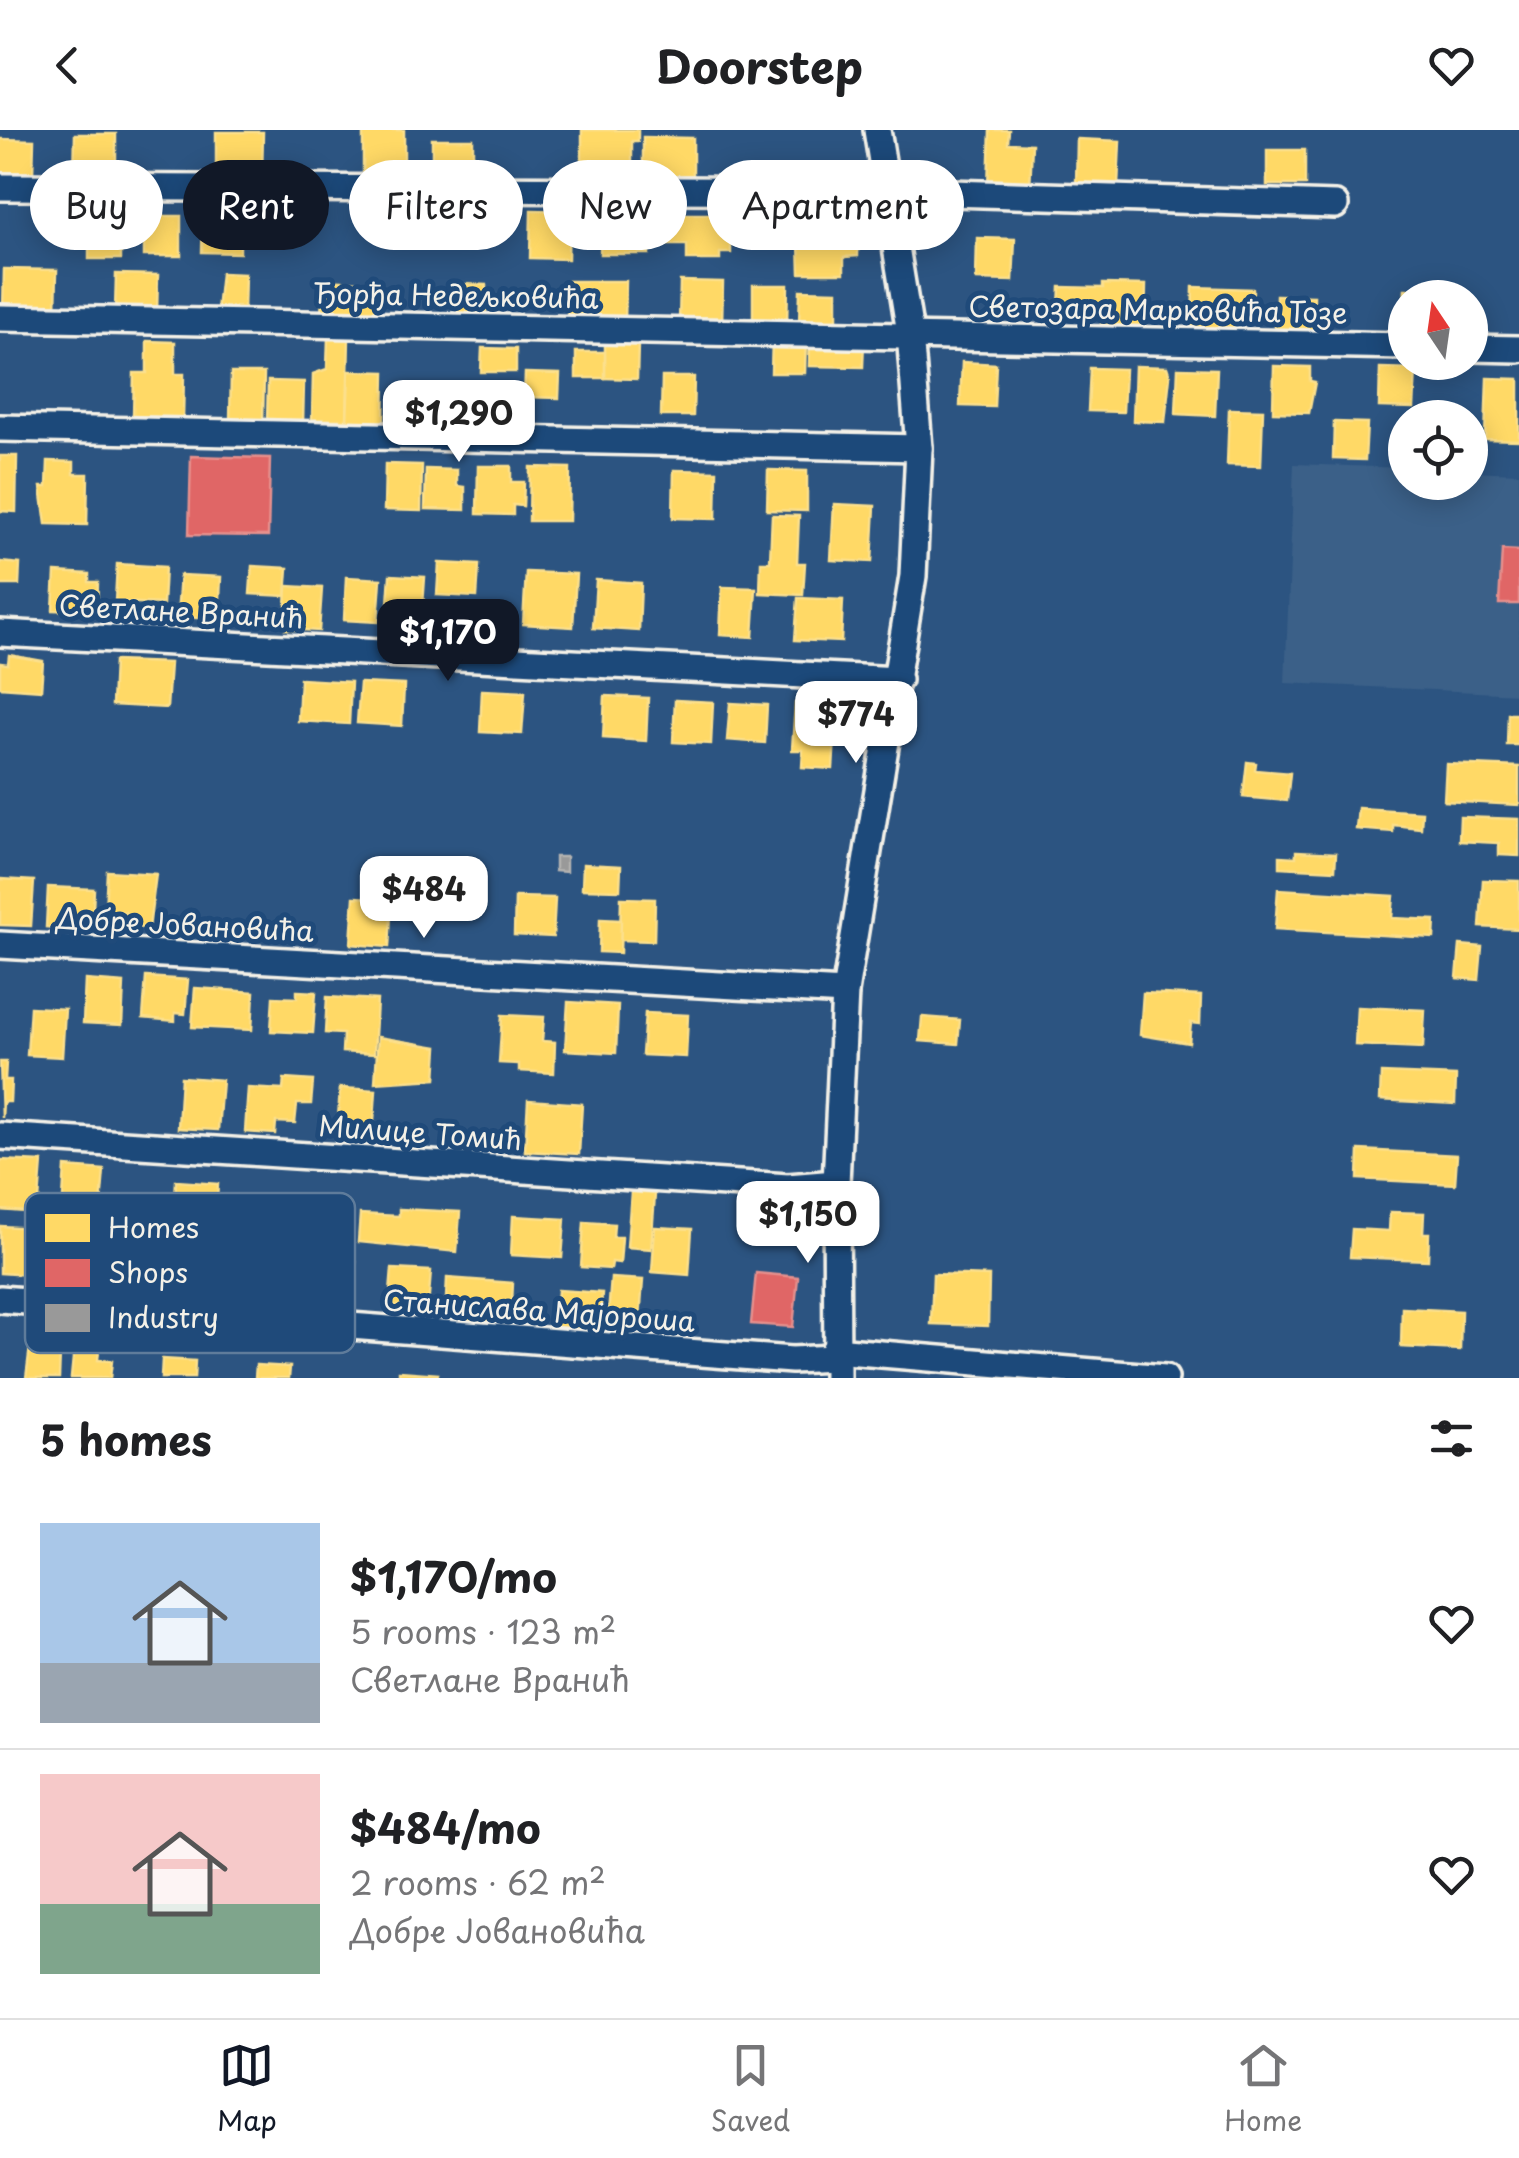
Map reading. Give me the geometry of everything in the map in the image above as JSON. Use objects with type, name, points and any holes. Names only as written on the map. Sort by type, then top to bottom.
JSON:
[{"type":"street","points":[[877,130],[883,160]]},
{"type":"street","points":[[0,188],[707,190]]},
{"type":"street","points":[[964,193],[1334,205]]},
{"type":"street","points":[[835,1362],[836,1183],[845,992],[913,576],[919,448],[910,334],[898,250]]},
{"type":"street","name":"Ђорђа Недељковића","points":[[0,318],[910,334]]},
{"type":"street","name":"Светозара Марковића Тозе","points":[[910,334],[1388,346]]},
{"type":"street","points":[[1488,348],[1519,349]]},
{"type":"street","points":[[0,428],[919,448]]},
{"type":"street","name":"Светлане Вранић","points":[[0,633],[898,680]]},
{"type":"street","name":"Добре Јовановића","points":[[0,945],[845,992]]},
{"type":"street","name":"Милице Томић","points":[[0,1136],[788,1187],[836,1183]]},
{"type":"street","name":"Станислава Мајороша","points":[[0,1299],[25,1301]]},
{"type":"street","name":"Станислава Мајороша","points":[[355,1326],[792,1360],[1165,1378]]},
{"type":"shaded area","points":[[1294,464],[1388,467],[1388,500],[1488,500],[1488,472],[1519,473],[1519,551],[1502,551],[1499,603],[1519,604],[1519,694],[1285,683]]},
{"type":"building: Homes","points":[[363,130],[404,130],[404,160],[363,160]]},
{"type":"building: Homes","points":[[582,130],[638,130],[638,141],[632,141],[632,160],[582,160]]},
{"type":"building: Homes","points":[[990,130],[1009,130],[1008,143],[1032,144],[1030,189],[988,187]]},
{"type":"building: Homes","points":[[216,132],[263,132],[262,160],[216,160]]},
{"type":"building: Homes","points":[[75,134],[116,134],[116,160],[74,160]]},
{"type":"building: Homes","points":[[643,137],[693,138],[693,177],[687,177],[687,160],[643,160]]},
{"type":"building: Homes","points":[[0,139],[34,140],[30,175],[0,175]]},
{"type":"building: Homes","points":[[432,139],[473,139],[473,160],[432,160]]},
{"type":"building: Homes","points":[[1077,139],[1120,141],[1118,186],[1076,185]]},
{"type":"building: Homes","points":[[1267,150],[1305,150],[1305,185],[1267,185]]},
{"type":"building: Homes","points":[[531,210],[543,210],[543,250],[568,250],[568,259],[530,258]]},
{"type":"building: Homes","points":[[687,214],[707,214],[707,250],[731,253],[720,253],[720,260],[687,260]]},
{"type":"building: Homes","points":[[163,216],[181,216],[181,256],[144,256],[144,250],[163,250]]},
{"type":"building: Homes","points":[[977,238],[1015,239],[1013,281],[976,280]]},
{"type":"building: Homes","points":[[89,250],[121,250],[121,259],[89,259]]},
{"type":"building: Homes","points":[[202,250],[240,250],[240,253]]},
{"type":"building: Homes","points":[[600,250],[649,250],[649,254],[600,254]]},
{"type":"building: Homes","points":[[799,250],[858,250],[858,256],[844,257],[844,273],[800,273]]},
{"type":"building: Homes","points":[[4,269],[57,270],[56,313],[3,312]]},
{"type":"building: Homes","points":[[221,273],[245,274],[244,312],[217,311]]},
{"type":"building: Homes","points":[[116,274],[158,275],[157,313],[115,312]]},
{"type":"building: Homes","points":[[323,280],[380,283],[377,318],[321,315]]},
{"type":"building: Homes","points":[[568,281],[626,281],[625,323],[567,322]]},
{"type":"building: Homes","points":[[680,281],[723,282],[722,325],[679,324]]},
{"type":"building: Homes","points":[[459,284],[486,285],[486,319],[458,318]]},
{"type":"building: Homes","points":[[1103,284],[1146,285],[1145,328],[1101,327],[1102,308],[1059,307],[1060,287],[1103,288]]},
{"type":"building: Homes","points":[[753,285],[788,285],[787,324],[753,323]]},
{"type":"building: Homes","points":[[1193,287],[1253,289],[1252,308],[1245,308],[1245,317],[1236,317],[1235,331],[1192,330]]},
{"type":"building: Homes","points":[[800,290],[837,291],[837,325],[799,324]]},
{"type":"building: Homes","points":[[1276,295],[1314,296],[1313,331],[1275,329]]},
{"type":"building: Homes","points":[[328,337],[349,337],[347,420],[312,419],[313,374],[327,369]]},
{"type":"building: Homes","points":[[772,339],[806,339],[805,373],[771,373]]},
{"type":"building: Homes","points":[[810,339],[864,340],[863,367],[809,366]]},
{"type":"building: Homes","points":[[147,341],[175,342],[175,374],[184,374],[183,419],[133,418],[134,373],[147,373]]},
{"type":"building: Homes","points":[[605,343],[638,343],[637,379],[605,378]]},
{"type":"building: Homes","points":[[482,348],[516,349],[516,372],[481,372]]},
{"type":"building: Homes","points":[[576,352],[605,352],[605,378],[576,378]]},
{"type":"building: Homes","points":[[962,362],[996,364],[994,407],[960,406]]},
{"type":"building: Homes","points":[[1135,366],[1167,367],[1170,376],[1165,422],[1133,421]]},
{"type":"building: Homes","points":[[1274,366],[1310,367],[1310,381],[1315,382],[1309,413],[1273,412]]},
{"type":"building: Homes","points":[[1090,368],[1125,369],[1123,412],[1088,411]]},
{"type":"building: Homes","points":[[1178,368],[1217,369],[1215,416],[1176,414]]},
{"type":"building: Homes","points":[[1380,368],[1388,368],[1388,380],[1415,380],[1414,400],[1388,400],[1388,407],[1379,407]]},
{"type":"building: Homes","points":[[349,371],[385,372],[384,424],[347,423]]},
{"type":"building: Homes","points":[[231,373],[264,373],[263,422],[230,421]]},
{"type":"building: Homes","points":[[525,373],[560,374],[559,398],[524,397]]},
{"type":"building: Homes","points":[[662,377],[694,377],[693,416],[661,416]]},
{"type":"building: Homes","points":[[1488,378],[1519,379],[1519,440],[1488,439]]},
{"type":"building: Homes","points":[[268,381],[304,382],[303,424],[267,423]]},
{"type":"building: Homes","points":[[1229,409],[1263,410],[1261,466],[1227,465]]},
{"type":"building: Homes","points":[[1334,422],[1367,423],[1365,460],[1333,459]]},
{"type":"building: Homes","points":[[0,456],[17,456],[16,512],[0,511]]},
{"type":"building: Homes","points":[[48,461],[74,462],[74,474],[88,474],[87,525],[46,524],[41,487],[47,487]]},
{"type":"building: Homes","points":[[385,464],[422,465],[421,511],[384,510]]},
{"type":"building: Homes","points":[[478,466],[511,466],[511,482],[524,482],[523,506],[513,505],[513,515],[477,514]]},
{"type":"building: Homes","points":[[530,467],[570,468],[569,521],[529,521]]},
{"type":"building: Homes","points":[[426,469],[457,470],[457,486],[465,487],[465,510],[425,509]]},
{"type":"building: Homes","points":[[674,470],[717,471],[716,519],[673,518]]},
{"type":"building: Homes","points":[[768,470],[807,471],[807,511],[767,510]]},
{"type":"building: Homes","points":[[834,504],[875,506],[872,562],[831,560]]},
{"type":"building: Homes","points":[[772,515],[799,516],[797,563],[805,563],[803,595],[760,593],[761,562],[770,562]]},
{"type":"building: Homes","points":[[0,562],[20,564],[19,585],[0,585]]},
{"type":"building: Homes","points":[[439,563],[479,565],[477,597],[437,595]]},
{"type":"building: Homes","points":[[117,564],[165,567],[163,604],[115,602]]},
{"type":"building: Homes","points":[[252,566],[288,568],[286,596],[250,594]]},
{"type":"building: Homes","points":[[55,572],[89,574],[89,582],[98,582],[97,612],[53,610]]},
{"type":"building: Homes","points":[[526,572],[576,574],[573,627],[523,624]]},
{"type":"building: Homes","points":[[180,575],[221,577],[219,619],[177,617]]},
{"type":"building: Homes","points":[[390,575],[425,577],[423,606],[388,604]]},
{"type":"building: Homes","points":[[346,577],[381,579],[378,622],[344,620]]},
{"type":"building: Homes","points":[[596,580],[641,583],[639,631],[593,628]]},
{"type":"building: Homes","points":[[287,586],[322,588],[319,631],[285,629]]},
{"type":"building: Homes","points":[[722,587],[756,588],[753,637],[720,635]]},
{"type":"building: Homes","points":[[798,598],[843,600],[841,642],[795,640]]},
{"type":"building: Homes","points":[[9,655],[43,661],[41,690],[0,687],[0,663],[8,664]]},
{"type":"building: Homes","points":[[114,661],[170,663],[167,708],[112,705]]},
{"type":"building: Homes","points":[[300,679],[351,682],[349,724],[298,721]]},
{"type":"building: Homes","points":[[360,683],[404,685],[402,726],[357,723]]},
{"type":"building: Homes","points":[[482,690],[525,692],[522,734],[480,732]]},
{"type":"building: Homes","points":[[605,696],[648,698],[646,741],[603,738]]},
{"type":"building: Homes","points":[[675,700],[713,702],[711,744],[673,742]]},
{"type":"building: Homes","points":[[730,703],[767,705],[765,743],[727,740]]},
{"type":"building: Homes","points":[[795,703],[837,705],[833,769],[802,767],[803,750],[792,750]]},
{"type":"building: Homes","points":[[1508,714],[1519,714],[1519,745],[1507,745]]},
{"type":"building: Homes","points":[[1247,762],[1256,763],[1255,770],[1290,773],[1287,801],[1243,797]]},
{"type":"building: Homes","points":[[1446,764],[1519,767],[1519,805],[1444,801]]},
{"type":"building: Homes","points":[[1358,808],[1422,812],[1421,828],[1393,825],[1393,832],[1356,829]]},
{"type":"building: Homes","points":[[1460,817],[1519,819],[1519,856],[1499,855],[1499,843],[1459,841]]},
{"type":"building: Homes","points":[[1296,851],[1336,853],[1335,870],[1280,867],[1280,856],[1296,857]]},
{"type":"building: Homes","points":[[583,864],[621,866],[620,890],[582,889]]},
{"type":"building: Homes","points":[[107,871],[156,874],[149,928],[124,927],[125,912],[105,911]]},
{"type":"building: Homes","points":[[0,879],[34,881],[31,926],[0,925]]},
{"type":"building: Homes","points":[[1483,880],[1519,881],[1519,929],[1480,927]]},
{"type":"building: Homes","points":[[48,887],[94,889],[92,930],[59,933],[59,928],[46,927]]},
{"type":"building: Homes","points":[[1278,889],[1394,896],[1392,918],[1435,920],[1434,938],[1275,929]]},
{"type":"building: Homes","points":[[354,897],[392,899],[389,947],[351,944]]},
{"type":"building: Homes","points":[[515,897],[555,898],[553,937],[514,935]]},
{"type":"building: Homes","points":[[621,898],[655,899],[654,941],[620,940]]},
{"type":"building: Homes","points":[[600,919],[621,920],[620,953],[599,952]]},
{"type":"building: Homes","points":[[1460,945],[1482,947],[1479,980],[1457,978]]},
{"type":"building: Homes","points":[[146,977],[188,980],[185,1014],[175,1013],[175,1021],[143,1018]]},
{"type":"building: Homes","points":[[85,980],[124,983],[122,1025],[83,1023]]},
{"type":"building: Homes","points":[[195,988],[254,992],[252,1030],[192,1027]]},
{"type":"building: Homes","points":[[297,991],[316,992],[313,1033],[271,1031],[273,997],[297,998]]},
{"type":"building: Homes","points":[[1143,993],[1201,996],[1200,1024],[1191,1023],[1189,1043],[1140,1035]]},
{"type":"building: Homes","points":[[327,997],[377,1000],[374,1054],[342,1052],[343,1034],[325,1033]]},
{"type":"building: Homes","points":[[568,1002],[618,1005],[616,1053],[565,1050]]},
{"type":"building: Homes","points":[[30,1007],[65,1009],[62,1057],[27,1055]]},
{"type":"building: Homes","points":[[1357,1007],[1425,1010],[1423,1048],[1355,1045]]},
{"type":"building: Homes","points":[[645,1013],[688,1015],[686,1057],[642,1055]]},
{"type":"building: Homes","points":[[502,1015],[544,1017],[542,1041],[555,1042],[554,1073],[519,1071],[519,1064],[499,1063]]},
{"type":"building: Homes","points":[[922,1017],[960,1020],[958,1044],[920,1041]]},
{"type":"building: Homes","points":[[378,1037],[438,1047],[436,1079],[375,1083]]},
{"type":"building: Homes","points":[[0,1062],[6,1062],[5,1080],[11,1080],[10,1102],[3,1102],[2,1118]]},
{"type":"building: Homes","points":[[1381,1073],[1456,1076],[1455,1104],[1380,1100]]},
{"type":"building: Homes","points":[[181,1077],[222,1080],[218,1130],[178,1128]]},
{"type":"building: Homes","points":[[284,1079],[313,1081],[311,1104],[297,1104],[295,1123],[276,1122],[275,1134],[245,1132],[248,1088],[283,1090]]},
{"type":"building: Homes","points":[[340,1088],[376,1090],[373,1136],[337,1133]]},
{"type":"building: Homes","points":[[528,1100],[582,1104],[579,1154],[525,1151]]},
{"type":"building: Homes","points":[[1359,1150],[1457,1155],[1455,1184],[1358,1179]]},
{"type":"building: Homes","points":[[0,1160],[42,1162],[40,1193],[25,1193],[25,1212],[0,1210]]},
{"type":"building: Homes","points":[[65,1167],[104,1170],[102,1193],[63,1193]]},
{"type":"building: Homes","points":[[176,1181],[218,1184],[217,1193],[175,1193]]},
{"type":"building: Homes","points":[[631,1192],[655,1194],[651,1249],[627,1247]]},
{"type":"building: Homes","points":[[399,1209],[460,1212],[457,1252],[358,1242],[360,1214],[399,1216]]},
{"type":"building: Homes","points":[[1390,1212],[1424,1213],[1423,1233],[1429,1233],[1428,1260],[1350,1257],[1352,1229],[1389,1231]]},
{"type":"building: Homes","points":[[513,1216],[565,1219],[562,1258],[511,1255]]},
{"type":"building: Homes","points":[[584,1222],[614,1224],[613,1237],[622,1237],[620,1263],[612,1262],[611,1269],[581,1267]]},
{"type":"building: Homes","points":[[0,1226],[25,1227],[25,1275],[0,1273]]},
{"type":"building: Homes","points":[[655,1227],[692,1229],[689,1275],[652,1272]]},
{"type":"building: Homes","points":[[392,1269],[431,1271],[428,1308],[389,1305]]},
{"type":"building: Homes","points":[[933,1274],[989,1276],[988,1326],[931,1324]]},
{"type":"building: Homes","points":[[447,1278],[513,1283],[511,1322],[445,1318]]},
{"type":"building: Homes","points":[[611,1278],[643,1280],[640,1318],[608,1316]]},
{"type":"building: Homes","points":[[558,1290],[602,1293],[599,1332],[555,1329]]},
{"type":"building: Homes","points":[[1402,1308],[1461,1311],[1460,1350],[1401,1347]]},
{"type":"building: Homes","points":[[29,1353],[60,1354],[59,1378],[26,1378]]},
{"type":"building: Homes","points":[[73,1353],[99,1353],[98,1360],[112,1361],[110,1378],[71,1378]]},
{"type":"building: Homes","points":[[162,1359],[195,1361],[194,1378],[161,1378]]},
{"type":"building: Homes","points":[[256,1365],[290,1367],[289,1378],[255,1378]]},
{"type":"building: Homes","points":[[399,1371],[438,1374],[437,1378],[399,1378]]},
{"type":"building: Shops","points":[[191,456],[270,458],[268,536],[189,535]]},
{"type":"building: Shops","points":[[1502,550],[1519,551],[1519,604],[1499,604]]},
{"type":"building: Shops","points":[[756,1273],[798,1277],[793,1327],[751,1324]]},
{"type":"building: Industry","points":[[555,857],[566,857],[566,872],[555,871]]}]
